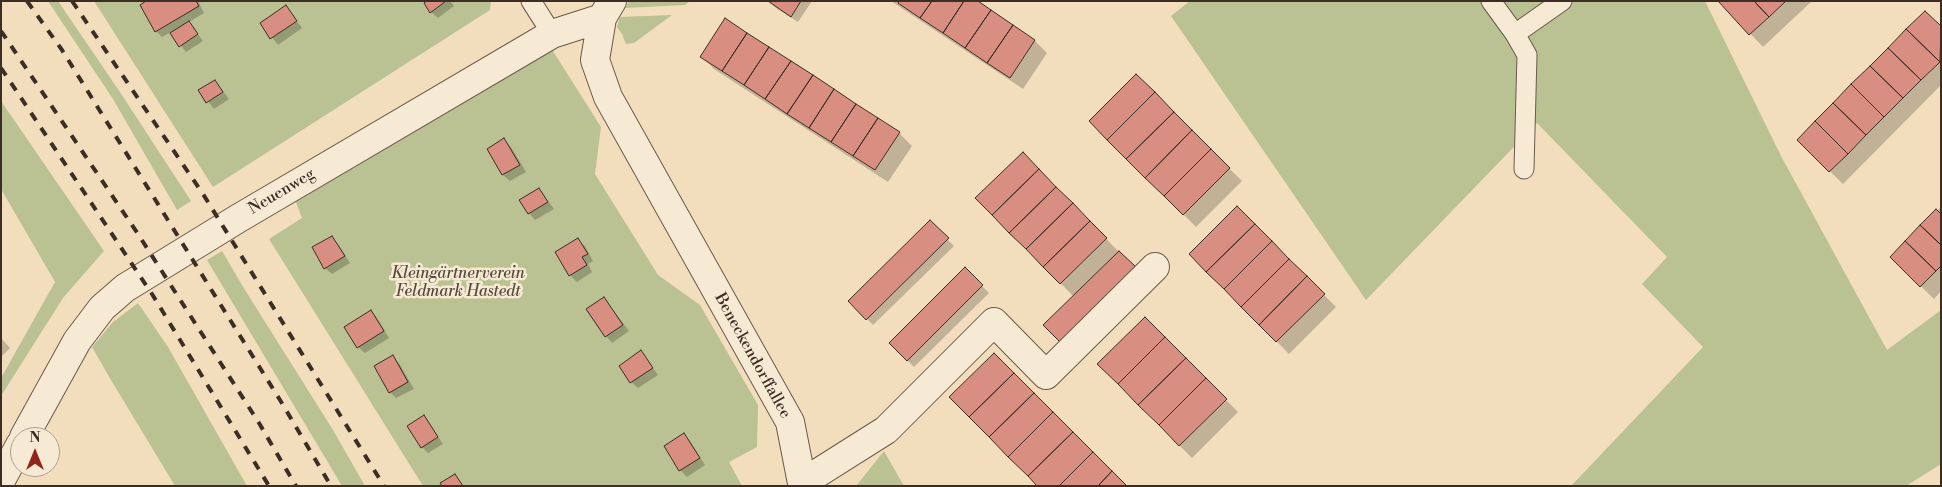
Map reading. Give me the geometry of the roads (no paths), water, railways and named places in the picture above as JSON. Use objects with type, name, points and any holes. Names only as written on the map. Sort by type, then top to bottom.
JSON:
[{"type":"street","name":"Neuenweg","points":[[30,427],[77,341],[102,308],[125,288],[239,218],[552,34],[607,10]]},
{"type":"street","name":"Beneckendorffallee","points":[[607,10],[595,60],[608,97],[790,422],[802,483],[886,430],[994,322],[1046,375],[1156,267]]},
{"type":"street","points":[[1,480],[10,463]]},
{"type":"lane","points":[[531,1],[552,34]]},
{"type":"lane","points":[[1491,1],[1515,34],[1527,56],[1524,169]]},
{"type":"lane","points":[[1515,34],[1562,1]]},
{"type":"railway","points":[[27,1],[62,50],[280,400],[331,486]]},
{"type":"railway","points":[[72,1],[203,194],[384,486]]},
{"type":"railway","points":[[1,31],[138,234],[259,423],[296,486]]},
{"type":"railway","points":[[1,68],[152,294],[269,486]]},
{"type":"park label","name":"Kleingärtnerverein Feldmark Hastedt","points":[[458,283]]}]
